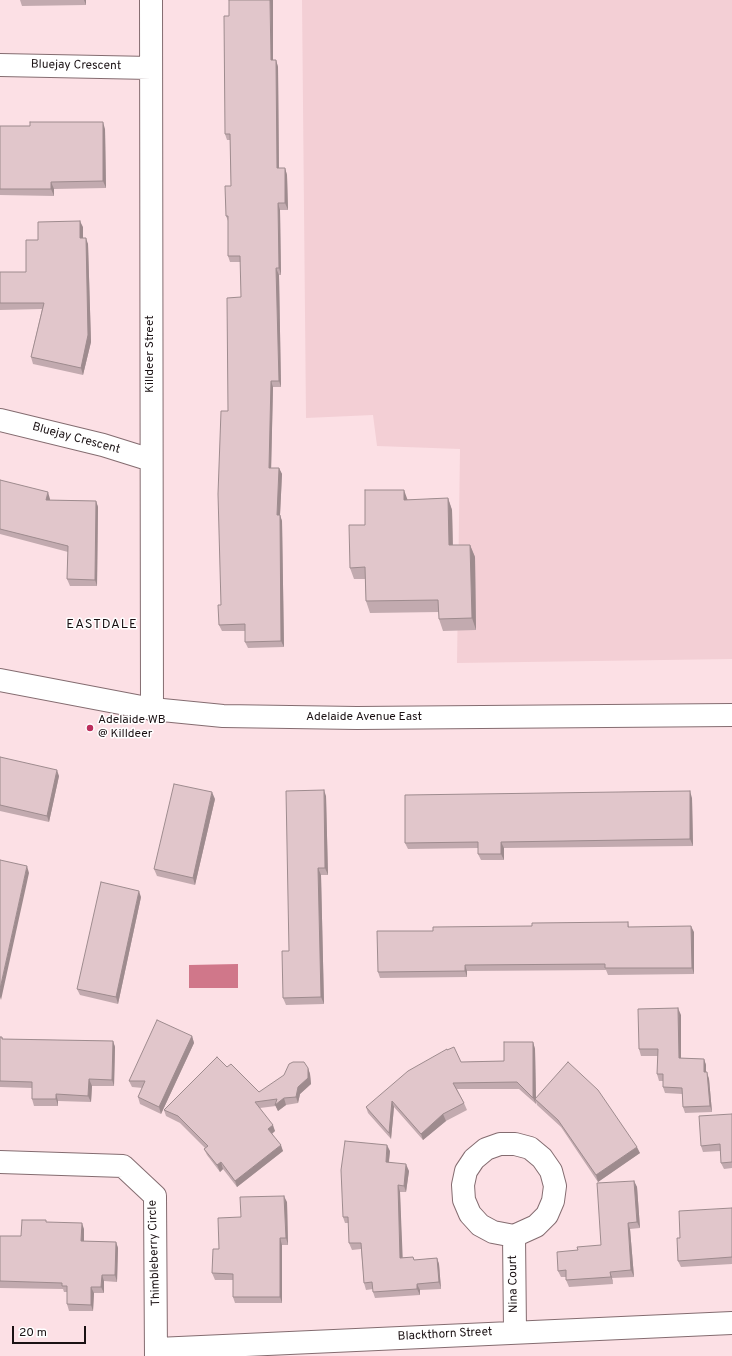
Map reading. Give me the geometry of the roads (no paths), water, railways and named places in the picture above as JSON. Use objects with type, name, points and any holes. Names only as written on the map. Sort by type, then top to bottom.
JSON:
[{"type":"street","name":"Killdeer Street","points":[[151,0],[152,709]]},
{"type":"street","name":"Bluejay Crescent","points":[[0,65],[151,68]]},
{"type":"street","name":"Bluejay Crescent","points":[[0,420],[103,445],[151,460]]},
{"type":"street","name":"Adelaide Avenue East","points":[[0,680],[152,709],[223,716],[273,718],[732,715]]},
{"type":"street","points":[[500,1144],[515,1144],[530,1148],[542,1158],[551,1171],[554,1186],[553,1201],[547,1215],[536,1226],[514,1236],[493,1232],[480,1225],[470,1214],[464,1200],[463,1186],[466,1171],[474,1159],[486,1149],[500,1144]]},
{"type":"street","name":"Thimbleberry Circle","points":[[0,1162],[123,1166],[155,1196],[157,1352]]},
{"type":"street","name":"Nina Court","points":[[514,1236],[515,1331]]},
{"type":"street","name":"Blackthorn Street","points":[[157,1352],[515,1331],[732,1323]]},
{"type":"place","name":"Adelaide WB @ Killdeer","points":[[90,728]]},
{"type":"district","name":"EASTDALE","points":[[102,625]]}]
